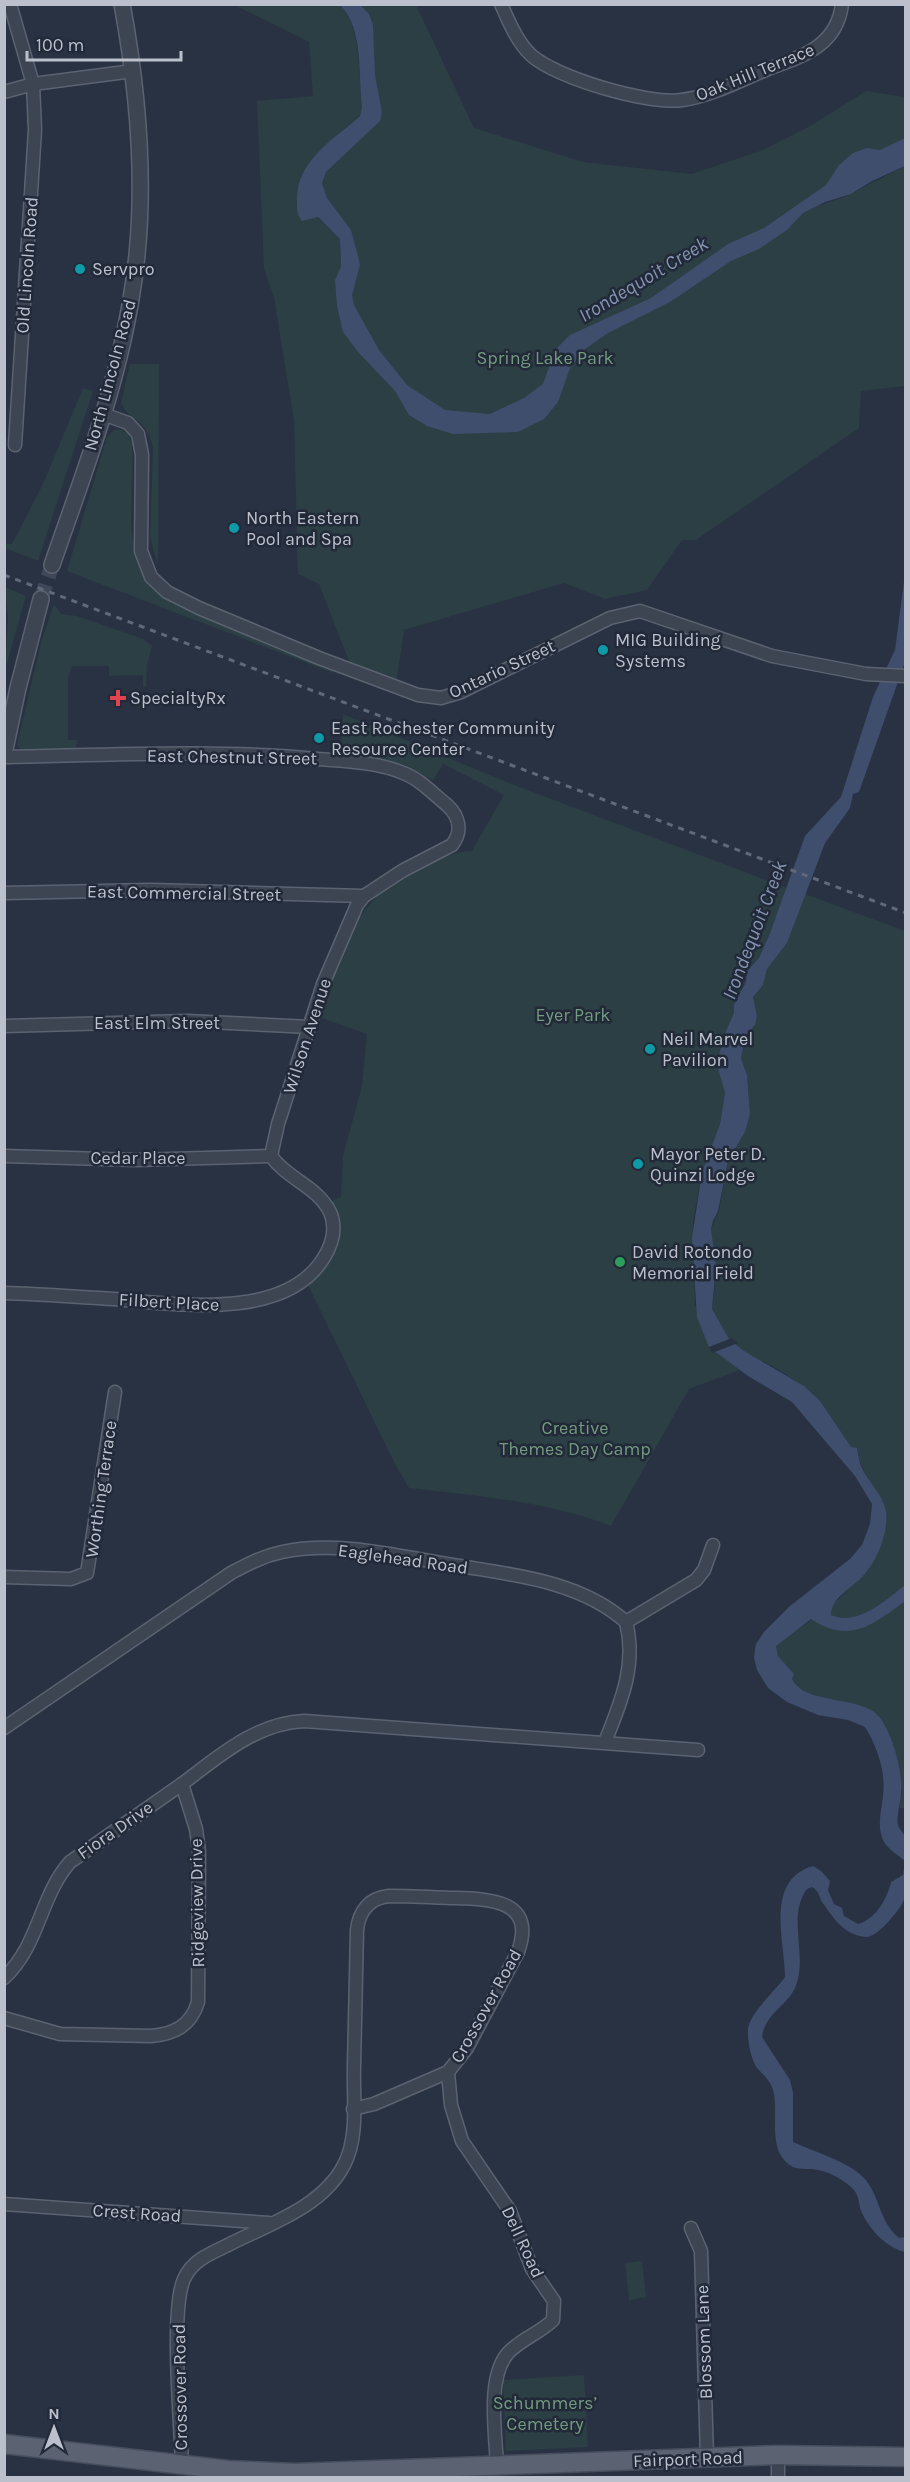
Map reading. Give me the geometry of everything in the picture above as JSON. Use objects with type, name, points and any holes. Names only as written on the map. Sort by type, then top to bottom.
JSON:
[{"type":"main road","name":"Fairport Road","points":[[4,2444],[182,2465],[228,2474],[403,2474],[497,2467],[778,2455],[906,2457]]},
{"type":"street","points":[[10,4],[33,84]]},
{"type":"street","name":"North Lincoln Road","points":[[52,566],[103,414],[121,349],[136,264],[141,189],[132,71],[122,4]]},
{"type":"street","name":"Oak Hill Terrace","points":[[501,4],[522,44],[530,54],[551,69],[631,95],[673,101],[703,95],[815,49],[833,33],[842,4]]},
{"type":"street","points":[[4,92],[33,84],[132,71]]},
{"type":"street","name":"Old Lincoln Road","points":[[15,446],[35,130],[33,84]]},
{"type":"street","name":"Ontario Street","points":[[103,414],[128,423],[138,435],[142,455],[141,551],[151,577],[167,592],[199,608],[309,654],[418,695],[441,698],[461,692],[610,618],[640,610],[772,656],[875,675],[906,676]]},
{"type":"street","points":[[4,755],[18,688],[41,599]]},
{"type":"street","name":"East Chestnut Street","points":[[4,755],[277,755],[352,762],[403,772],[419,782],[454,812],[459,828],[458,838]]},
{"type":"street","name":"Wilson Avenue","points":[[271,1156],[278,1124],[309,1027],[340,941],[364,896],[402,871],[453,845],[458,838]]},
{"type":"street","name":"East Commercial Street","points":[[4,893],[152,890],[364,896]]},
{"type":"street","name":"East Elm Street","points":[[4,1026],[187,1021],[309,1027]]},
{"type":"street","name":"Cedar Place","points":[[4,1155],[136,1160],[271,1156]]},
{"type":"street","name":"Filbert Place","points":[[4,1293],[224,1305],[249,1302],[300,1283],[321,1263],[334,1228],[330,1213],[321,1199],[278,1166],[271,1156]]},
{"type":"street","name":"Worthing Terrace","points":[[4,1577],[71,1579],[87,1573],[115,1392]]},
{"type":"street","points":[[605,1742],[627,1683],[630,1654],[626,1622],[696,1580],[704,1570],[712,1545]]},
{"type":"street","name":"Eaglehead Road","points":[[4,1728],[231,1573],[264,1556],[283,1551],[341,1548],[371,1551],[534,1579],[592,1599],[612,1610],[626,1622]]},
{"type":"street","points":[[182,1784],[250,1736],[293,1721],[698,1750]]},
{"type":"street","name":"Fiora Drive","points":[[4,1978],[25,1954],[58,1879],[70,1862],[182,1784]]},
{"type":"street","name":"Ridgeview Drive","points":[[4,2018],[60,2034],[165,2035],[188,2023],[198,2002],[199,1851],[196,1829],[182,1784]]},
{"type":"street","name":"Crossover Road","points":[[182,2465],[178,2328],[184,2279],[197,2262],[309,2203],[332,2184],[350,2151],[353,2139],[353,2109],[357,1930],[363,1909],[377,1898],[389,1896],[491,1899],[511,1907],[519,1917],[522,1938],[518,1952],[467,2048],[448,2072],[374,2104],[353,2109]]},
{"type":"street","name":"Dell Road","points":[[448,2072],[451,2105],[462,2141],[472,2159],[506,2202],[532,2269],[548,2290],[556,2306],[553,2320],[515,2347],[498,2368],[495,2386],[497,2467]]},
{"type":"street","name":"Crest Road","points":[[4,2204],[269,2223]]},
{"type":"street","name":"Blossom Lane","points":[[691,2228],[701,2251],[707,2458]]},
{"type":"street","points":[[778,2455],[778,2478]]},
{"type":"green space","name":"Spring Lake Park","points":[[234,5],[340,5],[353,27],[358,53],[362,107],[360,115],[319,151],[310,162],[298,185],[297,198],[298,212],[302,220],[317,217],[340,239],[306,187],[358,133],[373,91],[352,5],[416,5],[474,128],[583,162],[692,174],[763,150],[812,125],[866,91],[905,97],[905,154],[808,210],[848,195],[904,167],[905,386],[861,391],[859,428],[696,540],[682,540],[647,590],[605,599],[564,583],[404,630],[396,684],[349,661],[319,584],[298,574],[294,421],[274,297],[264,269],[257,101],[313,96],[309,42]],"holes":[[[340,239],[353,259],[335,280],[341,266]]]},
{"type":"green space","points":[[130,364],[159,364],[158,565],[150,537],[153,448],[146,430],[125,410],[121,403]]},
{"type":"green space","points":[[83,388],[93,391],[38,561],[5,548],[5,544],[12,544],[43,484]]},
{"type":"green space","points":[[121,429],[128,434],[132,444],[131,513],[136,555],[144,574],[158,591],[178,606],[317,659],[332,668],[333,673],[67,571],[107,437],[114,430]]},
{"type":"green space","points":[[5,587],[26,596],[5,670],[8,619]]},
{"type":"green space","points":[[54,604],[61,614],[77,616],[143,639],[152,646],[147,666],[146,687],[143,687],[143,675],[109,676],[109,666],[72,666],[68,677],[68,740],[78,740],[75,749],[21,750],[17,745],[41,643]]},
{"type":"green space","points":[[343,714],[509,783],[787,888],[759,958],[747,971],[746,982],[734,1004],[734,1013],[717,1065],[725,1093],[720,1124],[702,1172],[693,1221],[695,1306],[716,1318],[712,1309],[715,1287],[711,1229],[719,1211],[728,1161],[745,1132],[750,1114],[747,1075],[741,1058],[746,1035],[755,1025],[757,1016],[753,996],[763,985],[767,969],[787,943],[805,894],[905,931],[905,1808],[899,1808],[902,1792],[863,1707],[805,1691],[792,1679],[794,1674],[778,1656],[776,1646],[832,1605],[851,1587],[877,1550],[886,1523],[884,1505],[865,1472],[857,1448],[851,1448],[814,1397],[780,1370],[763,1361],[689,1389],[611,1526],[537,1505],[409,1488],[394,1462],[307,1283],[325,1265],[337,1246],[340,1225],[331,1201],[341,1197],[343,1156],[362,1086],[367,1034],[316,1016],[343,946],[367,908],[383,891],[403,877],[444,857],[472,851],[504,795],[443,764],[433,780],[388,762],[341,752]]},
{"type":"green space","points":[[642,2261],[646,2297],[629,2300],[625,2263]]},
{"type":"green space","name":"Schummers’ Cemetery","points":[[584,2375],[588,2447],[506,2451],[503,2380]]},
{"type":"water","points":[[340,5],[360,5],[369,14],[373,25],[375,75],[382,112],[380,121],[326,172],[322,183],[327,198],[351,230],[357,252],[360,265],[352,295],[354,305],[379,350],[407,385],[445,410],[490,414],[524,398],[543,384],[555,350],[570,335],[651,298],[728,244],[764,228],[826,185],[839,165],[853,153],[867,148],[880,150],[905,138],[905,166],[872,181],[851,194],[825,202],[803,213],[787,230],[759,249],[731,261],[670,302],[608,333],[585,349],[570,368],[558,402],[544,419],[518,432],[453,434],[427,426],[409,415],[395,391],[359,353],[343,332],[337,306],[335,280],[341,266],[340,239],[318,217],[302,221],[298,213],[298,185],[303,173],[329,142],[360,116],[362,107],[356,39],[348,15]]},
{"type":"water","points":[[905,574],[905,662],[859,792],[853,794],[850,808],[825,843],[787,943],[767,969],[763,985],[753,997],[757,1016],[755,1025],[746,1035],[741,1058],[747,1075],[750,1114],[745,1132],[728,1161],[718,1211],[711,1229],[716,1266],[712,1309],[729,1339],[744,1351],[804,1386],[820,1401],[851,1447],[857,1448],[861,1466],[879,1494],[886,1511],[886,1528],[877,1554],[863,1576],[834,1603],[831,1615],[841,1618],[861,1615],[905,1585],[905,1601],[872,1624],[850,1631],[825,1627],[811,1619],[776,1646],[778,1656],[794,1674],[792,1679],[799,1688],[810,1694],[862,1706],[873,1711],[885,1726],[896,1754],[900,1775],[901,1797],[898,1821],[906,1842],[907,1876],[905,1897],[900,1908],[876,1933],[866,1937],[858,1936],[845,1929],[830,1914],[816,1890],[812,1887],[807,1889],[801,1899],[799,1910],[800,1967],[798,1979],[791,1995],[769,2020],[762,2037],[790,2080],[793,2093],[793,2142],[840,2162],[864,2178],[892,2231],[899,2238],[905,2237],[905,2252],[892,2247],[874,2232],[862,2213],[855,2191],[847,2184],[829,2173],[795,2168],[784,2160],[776,2142],[773,2090],[769,2081],[753,2061],[748,2033],[753,2016],[785,1977],[781,1930],[783,1898],[788,1884],[798,1873],[813,1866],[821,1871],[830,1881],[828,1890],[834,1904],[842,1908],[844,1916],[858,1924],[875,1913],[884,1901],[891,1882],[903,1875],[905,1861],[886,1844],[881,1832],[884,1786],[882,1768],[877,1751],[865,1727],[848,1720],[818,1715],[787,1702],[768,1688],[757,1670],[754,1657],[756,1644],[764,1632],[790,1606],[850,1559],[862,1545],[870,1524],[872,1504],[855,1476],[792,1402],[748,1376],[709,1347],[697,1317],[692,1238],[702,1172],[720,1124],[725,1093],[717,1065],[723,1038],[734,1013],[734,1004],[746,982],[747,971],[759,958],[770,933],[805,836],[841,797],[873,697],[895,650]]},
{"type":"pier","points":[[732,1338],[738,1343],[712,1353],[709,1347]]},
{"type":"tunnel","points":[[41,599],[52,565]]},
{"type":"railway","points":[[4,575],[906,913]]},
{"type":"place","name":"Servpro","points":[[80,269]]},
{"type":"place","name":"North Eastern Pool and Spa","points":[[234,528]]},
{"type":"place","name":"MIG Building Systems","points":[[603,650]]},
{"type":"place","name":"SpecialtyRx","points":[[118,698]]},
{"type":"place","name":"East Rochester Community Resource Center","points":[[319,738]]},
{"type":"place","name":"Neil Marvel Pavilion","points":[[650,1049]]},
{"type":"place","name":"Mayor Peter D. Quinzi Lodge","points":[[638,1164]]},
{"type":"place","name":"David Rotondo Memorial Field","points":[[620,1262]]},
{"type":"water label","name":"Irondequoit Creek","points":[[643,279]]},
{"type":"water label","name":"Irondequoit Creek","points":[[754,930]]},
{"type":"park label","name":"Eyer Park","points":[[573,1015]]},
{"type":"park label","name":"Creative Themes Day Camp","points":[[575,1438]]}]
